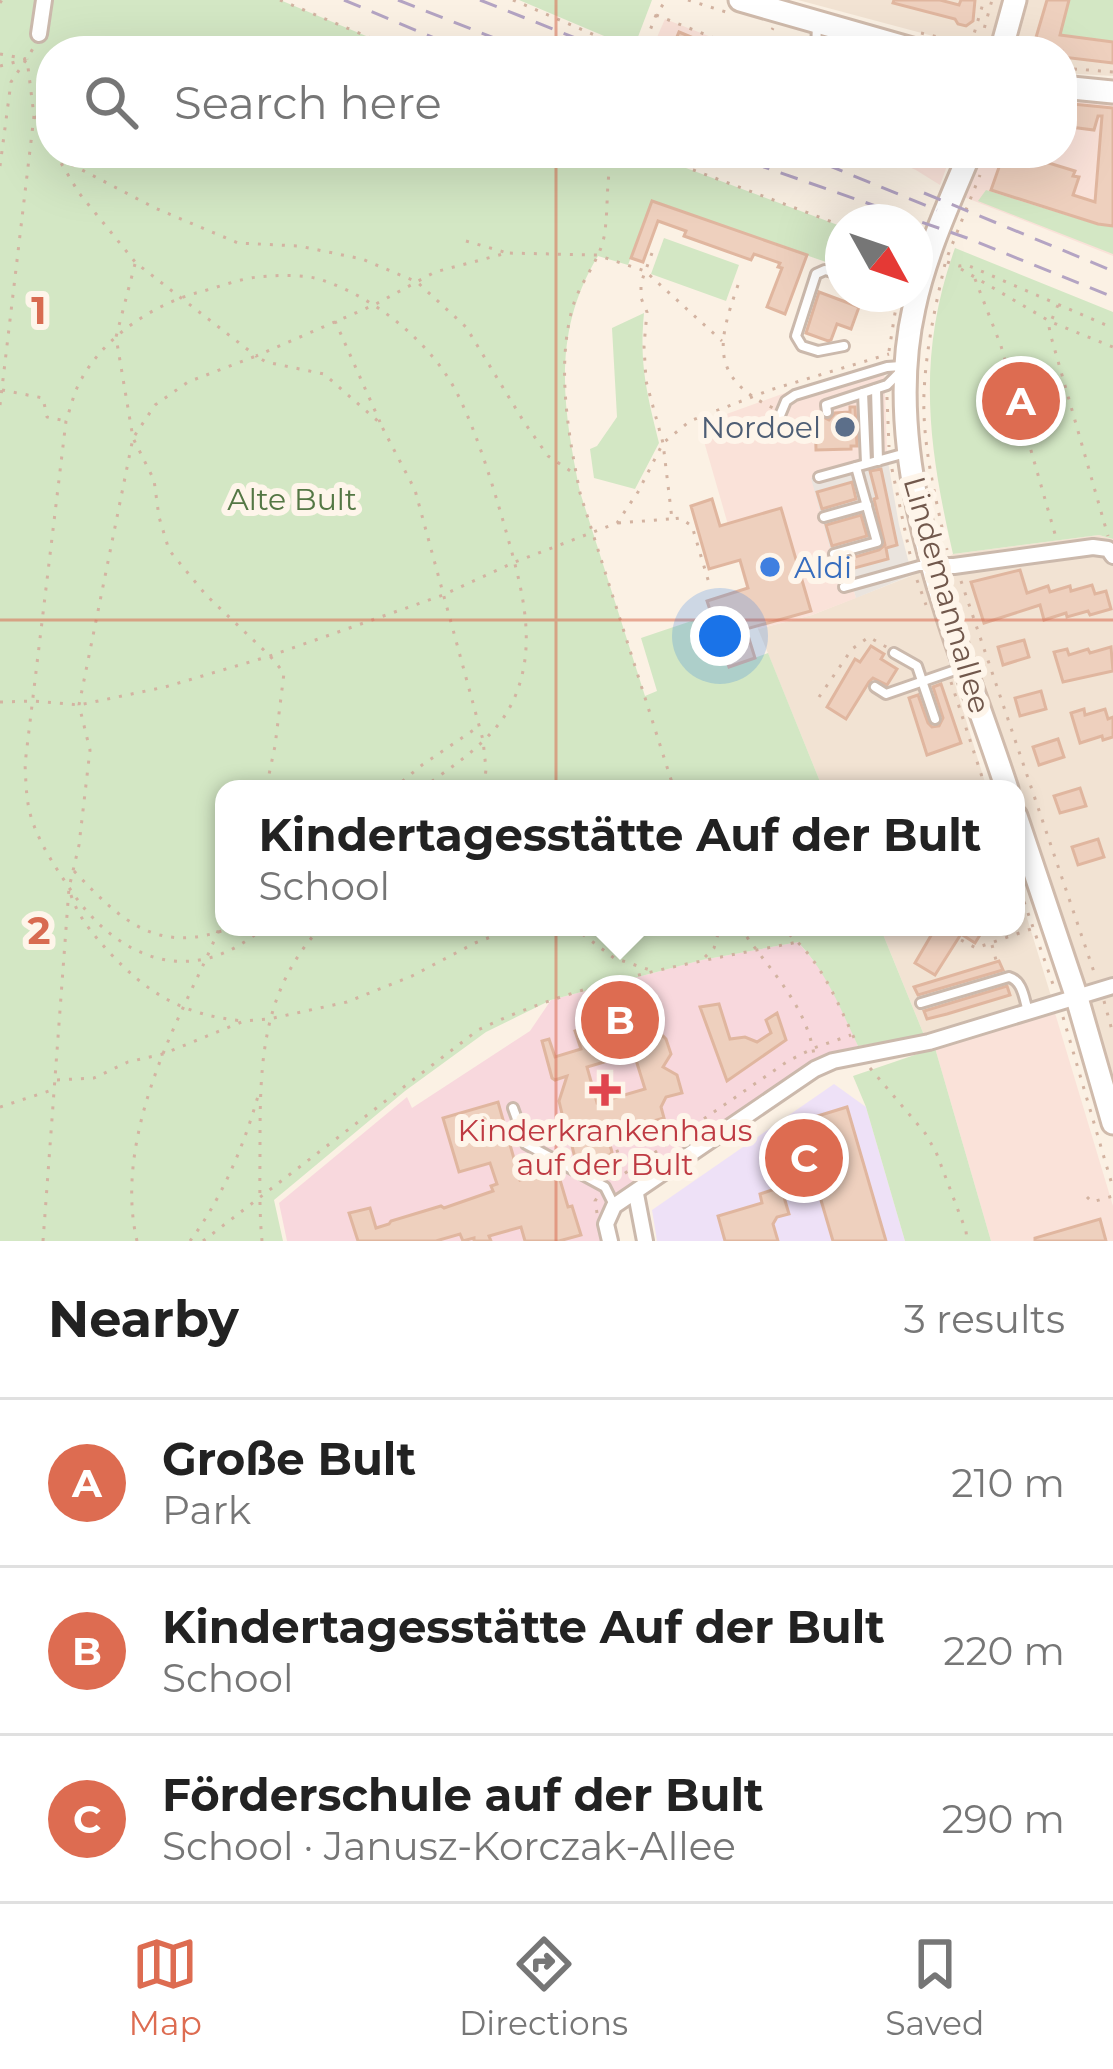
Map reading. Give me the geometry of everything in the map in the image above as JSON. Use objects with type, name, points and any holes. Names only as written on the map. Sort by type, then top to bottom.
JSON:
[{"type":"street","points":[[40,34],[44,0]]},
{"type":"street","points":[[740,0],[864,36]]},
{"type":"street","points":[[1005,36],[1015,0]]},
{"type":"street","points":[[1077,88],[1113,92]]},
{"type":"street","name":"Lindemannallee","points":[[933,269],[941,260],[966,168]]},
{"type":"street","name":"Lindemannallee","points":[[906,312],[897,360],[917,503],[944,566],[965,667],[1003,780]]},
{"type":"street","points":[[944,566],[1093,547],[1110,553]]},
{"type":"street","points":[[1025,848],[1068,1000],[1113,1123]]},
{"type":"street","points":[[610,1241],[606,1224],[614,1206],[815,1069],[833,1061],[929,1042],[1107,988]]},
{"type":"street","points":[[636,1194],[645,1241]]},
{"type":"lane","points":[[817,22],[817,36]]},
{"type":"lane","points":[[825,270],[816,274],[796,336],[802,346],[818,352],[844,346]]},
{"type":"lane","points":[[776,425],[785,400],[795,394],[897,360]]},
{"type":"lane","points":[[826,412],[826,405],[887,386],[897,360]]},
{"type":"lane","points":[[834,554],[877,542],[861,465],[860,394],[852,377]]},
{"type":"lane","points":[[875,389],[878,460]]},
{"type":"lane","points":[[819,477],[907,452]]},
{"type":"lane","points":[[824,517],[867,505]]},
{"type":"lane","points":[[844,587],[919,566],[944,566]]},
{"type":"lane","points":[[894,652],[917,667],[935,719]]},
{"type":"lane","points":[[874,687],[886,694],[965,667]]},
{"type":"lane","points":[[921,1003],[1009,976],[1020,984],[1028,1013]]},
{"type":"lane","points":[[513,1108],[526,1144],[605,1187],[614,1206]]},
{"type":"path","points":[[280,0],[366,36]]},
{"type":"path","points":[[513,0],[597,36]]},
{"type":"path","points":[[648,36],[667,0]]},
{"type":"path","points":[[974,36],[984,0]]},
{"type":"path","points":[[982,36],[992,0]]},
{"type":"path","points":[[656,15],[706,36]]},
{"type":"path","points":[[768,36],[773,27]]},
{"type":"path","points":[[0,166],[10,82],[36,42]]},
{"type":"path","points":[[0,55],[28,59]]},
{"type":"path","points":[[0,66],[28,59]]},
{"type":"path","points":[[0,405],[34,116],[28,59]]},
{"type":"path","points":[[1077,69],[1113,72]]},
{"type":"path","points":[[34,116],[36,120]]},
{"type":"path","points":[[64,168],[79,194],[136,262],[256,356],[324,374],[380,424]]},
{"type":"path","points":[[80,168],[155,208],[238,243],[298,246],[362,259],[417,282],[466,326],[548,455],[576,475]]},
{"type":"path","points":[[609,168],[604,238],[577,294],[566,335],[566,385],[576,475],[671,780]]},
{"type":"path","points":[[688,168],[825,219]]},
{"type":"path","points":[[980,175],[945,262],[924,398],[933,486],[948,554],[944,566],[1107,988],[1113,1034]]},
{"type":"path","points":[[466,241],[506,253],[598,255],[645,271],[722,341]]},
{"type":"path","points":[[43,1241],[69,888],[80,845],[90,750],[80,705],[133,438],[155,405],[188,382],[374,304],[435,272],[506,253]]},
{"type":"path","points":[[652,254],[641,283],[647,312],[646,380],[664,443],[673,519]]},
{"type":"path","points":[[941,260],[967,265],[1113,328]]},
{"type":"path","points":[[136,262],[116,337],[133,438],[154,480],[169,550],[206,595],[284,673],[268,780]]},
{"type":"path","points":[[959,266],[1051,322],[1113,347]]},
{"type":"path","points":[[252,936],[234,949],[206,958],[178,961],[135,952],[93,922],[69,888],[40,839],[26,794],[37,654],[66,421],[80,381],[116,337],[139,320],[181,298],[256,277],[318,278],[374,304],[440,365],[488,467],[521,585],[528,646],[512,704],[483,740],[432,780]]},
{"type":"path","points":[[975,279],[1001,346],[1059,551]]},
{"type":"path","points":[[738,285],[724,324],[723,359],[733,377],[755,398],[780,411]]},
{"type":"path","points":[[1058,305],[1050,333],[1108,529],[1110,553]]},
{"type":"path","points":[[334,320],[415,490],[483,740],[484,780]]},
{"type":"path","points":[[617,523],[664,443],[690,421],[770,390],[897,360]]},
{"type":"path","points":[[1,390],[43,398],[47,417],[66,421]]},
{"type":"path","points":[[0,702],[80,705],[165,687],[270,656],[442,595],[617,523],[680,518],[692,526],[709,583]]},
{"type":"path","points":[[819,698],[852,649],[869,637],[894,652]]},
{"type":"path","points":[[404,780],[479,726]]},
{"type":"path","points":[[73,870],[108,907],[152,933],[177,940],[215,933]]},
{"type":"path","points":[[69,888],[91,931],[134,978],[165,1000],[224,1019],[269,1019],[318,1010],[370,994],[494,936]]},
{"type":"path","points":[[1025,905],[1068,1000],[1113,1189]]},
{"type":"path","points":[[1025,931],[1033,928]]},
{"type":"path","points":[[137,1241],[130,1196],[144,1116],[163,1054],[216,936]]},
{"type":"path","points":[[262,1241],[264,1042],[286,975],[314,936]]},
{"type":"path","points":[[585,936],[614,958],[655,972]]},
{"type":"path","points":[[702,960],[714,948],[717,936]]},
{"type":"path","points":[[746,936],[786,985],[814,1048],[815,1069]]},
{"type":"path","points":[[791,936],[823,972],[842,1005],[861,1056],[925,1132],[968,1241]]},
{"type":"path","points":[[961,940],[976,948],[1012,936]]},
{"type":"path","points":[[203,1241],[478,1030],[551,1000],[702,960],[798,942]]},
{"type":"path","points":[[991,943],[996,961]]},
{"type":"path","points":[[56,1080],[94,1078],[244,1021]]},
{"type":"path","points":[[598,1221],[595,1201],[605,1187],[772,1072],[814,1048],[853,1035]]},
{"type":"path","points":[[0,1107],[55,1089]]},
{"type":"path","points":[[190,1241],[218,1197],[260,1089]]},
{"type":"path","points":[[609,1127],[620,1160],[632,1168]]},
{"type":"path","points":[[1087,1197],[1092,1202],[1113,1196]]},
{"type":"path","points":[[44,1229],[52,1241]]},
{"type":"shaded area","points":[[798,0],[1113,0],[1113,76],[1077,74],[1077,36],[933,36]]},
{"type":"shaded area","points":[[665,19],[709,36],[658,36]]},
{"type":"shaded area","points":[[1077,88],[1113,92],[1113,256],[954,193],[964,168],[1077,168]]},
{"type":"shaded area","points":[[911,168],[946,168],[940,185]]},
{"type":"shaded area","points":[[884,362],[887,455],[825,527],[835,565],[845,562],[856,598],[758,629],[699,424]]},
{"type":"shaded area","points":[[887,456],[912,575],[856,598],[846,563],[835,566],[811,478]]},
{"type":"shaded area","points":[[1099,535],[1113,539],[1113,1074],[1025,831],[1025,780],[1013,780],[934,566],[953,554]]},
{"type":"shaded area","points":[[921,572],[984,780],[819,780],[758,629],[812,615]]},
{"type":"shaded area","points":[[1025,911],[1051,996],[924,1035],[884,936],[1025,936]]},
{"type":"shaded area","name":"Kinderkrankenhaus auf der Bult","points":[[798,942],[823,972],[858,1046],[813,1060],[612,1199],[603,1241],[287,1241],[279,1203],[407,1097],[412,1108],[530,1031],[551,1000],[702,960]]},
{"type":"shaded area","points":[[1055,1013],[1113,1206],[1113,1241],[991,1241],[935,1048]]},
{"type":"shaded area","points":[[834,1084],[866,1107],[905,1241],[657,1241],[652,1210]]},
{"type":"green space","name":"Alte Bult","points":[[0,0],[280,0],[366,36],[36,36],[36,168],[686,168],[825,220],[825,262],[652,201],[628,265],[598,256],[583,285],[567,342],[565,371],[580,492],[645,696],[657,691],[641,638],[712,614],[729,667],[768,653],[819,780],[215,780],[215,936],[884,936],[924,1035],[858,1046],[825,979],[798,942],[702,960],[551,1000],[486,1032],[405,1091],[274,1200],[283,1241],[0,1241]]},
{"type":"green space","points":[[519,0],[652,0],[638,36],[604,36]]},
{"type":"green space","points":[[1069,0],[1113,0],[1113,42],[1060,35]]},
{"type":"green space","points":[[986,190],[1113,227],[1113,254],[978,201]]},
{"type":"green space","points":[[664,238],[739,265],[726,301],[651,274]]},
{"type":"green space","points":[[955,248],[1113,312],[1113,539],[1099,535],[953,554],[937,476],[930,401],[935,326]]},
{"type":"green space","points":[[644,313],[645,379],[659,443],[635,489],[594,478],[590,449],[617,417],[612,328]]},
{"type":"green space","points":[[935,1048],[991,1241],[905,1241],[853,1076]]},
{"type":"building","points":[[894,0],[959,5],[961,0],[975,0],[973,21],[958,24],[955,19]]},
{"type":"building","points":[[1047,0],[1069,0],[1060,35],[1068,36],[1036,36]]},
{"type":"building","points":[[1077,37],[1113,42],[1113,63],[1077,59]]},
{"type":"building","points":[[1077,104],[1113,108],[1113,226],[991,190],[999,168],[1065,168],[1079,177],[1073,195],[1095,202],[1102,116],[1094,130],[1077,128]]},
{"type":"building","points":[[652,201],[807,255],[785,314],[767,307],[780,263],[754,254],[751,260],[684,236],[686,231],[658,221],[643,262],[631,258]]},
{"type":"building","points":[[819,292],[825,294],[825,312],[857,312],[851,329],[837,324],[831,340],[806,333]]},
{"type":"building","points":[[855,407],[857,446],[816,450],[815,413],[829,420],[835,413],[850,412]]},
{"type":"building","points":[[881,469],[897,545],[886,548],[888,559],[851,569],[848,559],[885,545],[870,471]]},
{"type":"building","points":[[852,482],[856,499],[822,509],[817,492]]},
{"type":"building","points":[[712,499],[720,526],[781,508],[811,611],[746,629],[755,658],[729,667],[707,601],[748,588],[740,560],[709,569],[691,506]]},
{"type":"building","points":[[861,515],[867,536],[832,546],[826,525]]},
{"type":"building","points":[[1020,570],[1027,593],[1048,586],[1050,592],[1092,585],[1095,594],[1106,591],[1111,609],[1044,620],[1040,605],[984,623],[971,582]]},
{"type":"building","points":[[1024,640],[1029,657],[1003,665],[998,647]]},
{"type":"building","points":[[871,646],[897,669],[887,685],[873,678],[846,719],[827,707],[855,659],[860,662]]},
{"type":"building","points":[[1111,647],[1113,671],[1063,682],[1054,652],[1067,649],[1069,655]]},
{"type":"building","points":[[941,684],[961,743],[927,755],[909,698],[918,695],[928,723],[939,726],[943,718],[933,687]]},
{"type":"building","points":[[1041,691],[1046,709],[1020,716],[1015,698]]},
{"type":"building","points":[[1084,709],[1085,715],[1105,709],[1108,719],[1113,717],[1113,737],[1080,743],[1071,713]]},
{"type":"building","points":[[1058,739],[1064,757],[1039,765],[1033,747]]},
{"type":"building","points":[[1080,788],[1086,806],[1060,813],[1054,796]]},
{"type":"building","points":[[1098,839],[1104,857],[1078,865],[1072,847]]},
{"type":"building","points":[[931,936],[960,936],[935,975],[915,963]]},
{"type":"building","points":[[999,961],[1003,970],[918,995],[914,987]]},
{"type":"building","points":[[1007,986],[1010,995],[947,1014],[927,1019],[924,1011]]},
{"type":"building","points":[[719,1004],[730,1039],[745,1037],[757,1042],[771,1033],[766,1020],[777,1013],[786,1040],[727,1081],[700,1007]]},
{"type":"building","points":[[634,1014],[642,1042],[666,1039],[671,1054],[663,1067],[677,1075],[682,1093],[666,1097],[661,1107],[664,1118],[606,1132],[610,1155],[579,1160],[571,1142],[575,1127],[563,1118],[559,1101],[567,1076],[552,1078],[542,1041],[549,1039],[555,1057],[581,1049],[575,1031]],"holes":[[[631,1054],[645,1089],[597,1103],[587,1067]]]},
{"type":"building","points":[[498,1102],[520,1180],[558,1173],[581,1235],[559,1241],[525,1241],[521,1227],[489,1236],[491,1241],[463,1241],[460,1234],[436,1241],[358,1241],[349,1213],[370,1208],[376,1228],[493,1191],[491,1186],[497,1184],[490,1163],[459,1172],[443,1118]]},
{"type":"building","points":[[847,1107],[886,1241],[833,1241],[798,1122]]},
{"type":"building","points":[[781,1187],[789,1214],[777,1217],[773,1224],[778,1241],[725,1241],[718,1216],[762,1203],[760,1194]]},
{"type":"building","points":[[1100,1219],[1106,1241],[1035,1241],[1035,1238]]},
{"type":"railway","points":[[344,0],[429,36]]},
{"type":"railway","points":[[398,0],[489,36]]},
{"type":"railway","points":[[480,0],[570,36]]},
{"type":"railway","points":[[767,168],[967,238],[1113,297]]},
{"type":"railway","points":[[835,168],[937,210]]},
{"type":"railway","points":[[924,193],[1113,271]]},
{"type":"place","name":"Große Bult","points":[[1021,401]]},
{"type":"place","name":"Nordoel","points":[[845,427]]},
{"type":"place","name":"Aldi","points":[[770,567]]},
{"type":"place","name":"Kindertagesstätte Auf der Bult","points":[[620,1020]]},
{"type":"place","name":"Kinderkrankenhaus auf der Bult","points":[[605,1090]]},
{"type":"place","name":"Förderschule auf der Bult","points":[[804,1158]]}]
